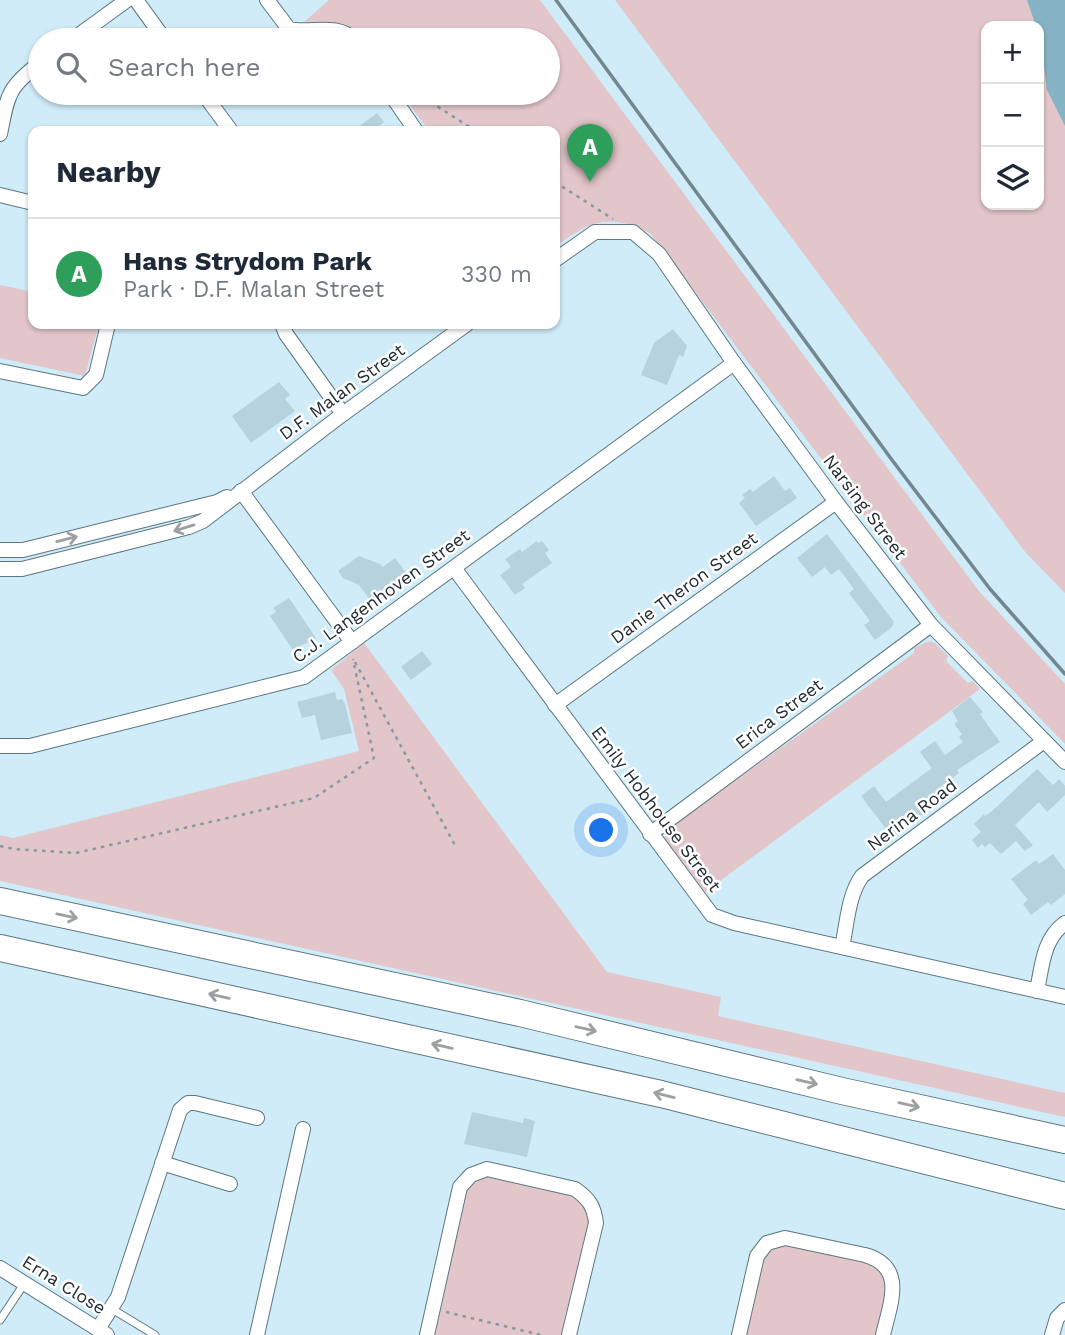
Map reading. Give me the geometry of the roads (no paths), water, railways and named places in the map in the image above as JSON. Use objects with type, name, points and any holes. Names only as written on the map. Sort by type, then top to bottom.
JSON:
[{"type":"highway","points":[[0,901],[520,1013],[842,1091],[1059,1138]]},
{"type":"highway","points":[[0,948],[661,1094],[1065,1196]]},
{"type":"highway","points":[[730,1112],[1065,1185]]},
{"type":"street","points":[[88,28],[127,0]]},
{"type":"street","points":[[136,0],[156,28]]},
{"type":"street","points":[[267,0],[288,28]]},
{"type":"street","points":[[0,134],[11,89],[28,72]]},
{"type":"street","points":[[211,105],[226,126]]},
{"type":"street","points":[[398,105],[413,126]]},
{"type":"street","points":[[0,195],[28,202]]},
{"type":"street","name":"Narsing Street","points":[[560,256],[595,232],[633,232],[659,254],[734,363],[931,625],[1065,762]]},
{"type":"street","points":[[0,371],[83,388],[96,375],[107,329]]},
{"type":"street","points":[[284,329],[343,414]]},
{"type":"street","name":"D.F. Malan Street","points":[[0,569],[16,569],[189,527],[211,516],[343,414],[460,329]]},
{"type":"street","name":"C.J. Langenhoven Street","points":[[0,746],[30,746],[292,681],[318,668],[734,363]]},
{"type":"street","points":[[241,491],[352,642]]},
{"type":"street","name":"D.F. Malan Street","points":[[6,551],[217,502],[241,491]]},
{"type":"street","name":"Danie Theron Street","points":[[555,705],[836,502]]},
{"type":"street","points":[[6,551],[16,569]]},
{"type":"street","name":"Emily Hobhouse Street","points":[[454,568],[712,915],[734,923],[1065,997]]},
{"type":"street","name":"Erica Street","points":[[650,834],[931,625]]},
{"type":"street","name":"Nerina Road","points":[[842,947],[853,894],[862,876],[1045,741]]},
{"type":"street","points":[[1037,991],[1046,946],[1052,935],[1065,923]]},
{"type":"street","points":[[103,1332],[118,1297],[177,1116],[183,1106],[188,1103],[257,1118]]},
{"type":"street","points":[[257,1335],[303,1129]]},
{"type":"street","points":[[162,1163],[230,1184]]},
{"type":"street","points":[[427,1335],[460,1186],[471,1175],[487,1169],[575,1189],[587,1197],[594,1208],[596,1223],[569,1335]]},
{"type":"street","points":[[739,1335],[757,1256],[767,1243],[785,1238],[877,1258],[884,1264],[893,1280],[883,1335]]},
{"type":"street","name":"Erna Close","points":[[0,1268],[103,1332]]},
{"type":"street","points":[[1052,1335],[1057,1318],[1065,1310]]},
{"type":"lane","points":[[0,1320],[24,1283]]},
{"type":"lane","points":[[112,1309],[155,1335]]},
{"type":"water","points":[[1027,0],[1065,0],[1065,126],[1047,90],[1044,21],[1034,21]]},
{"type":"railway","points":[[556,0],[892,460],[990,589],[1065,674]]},
{"type":"place","name":"Hans Strydom Park","points":[[590,182]]}]
